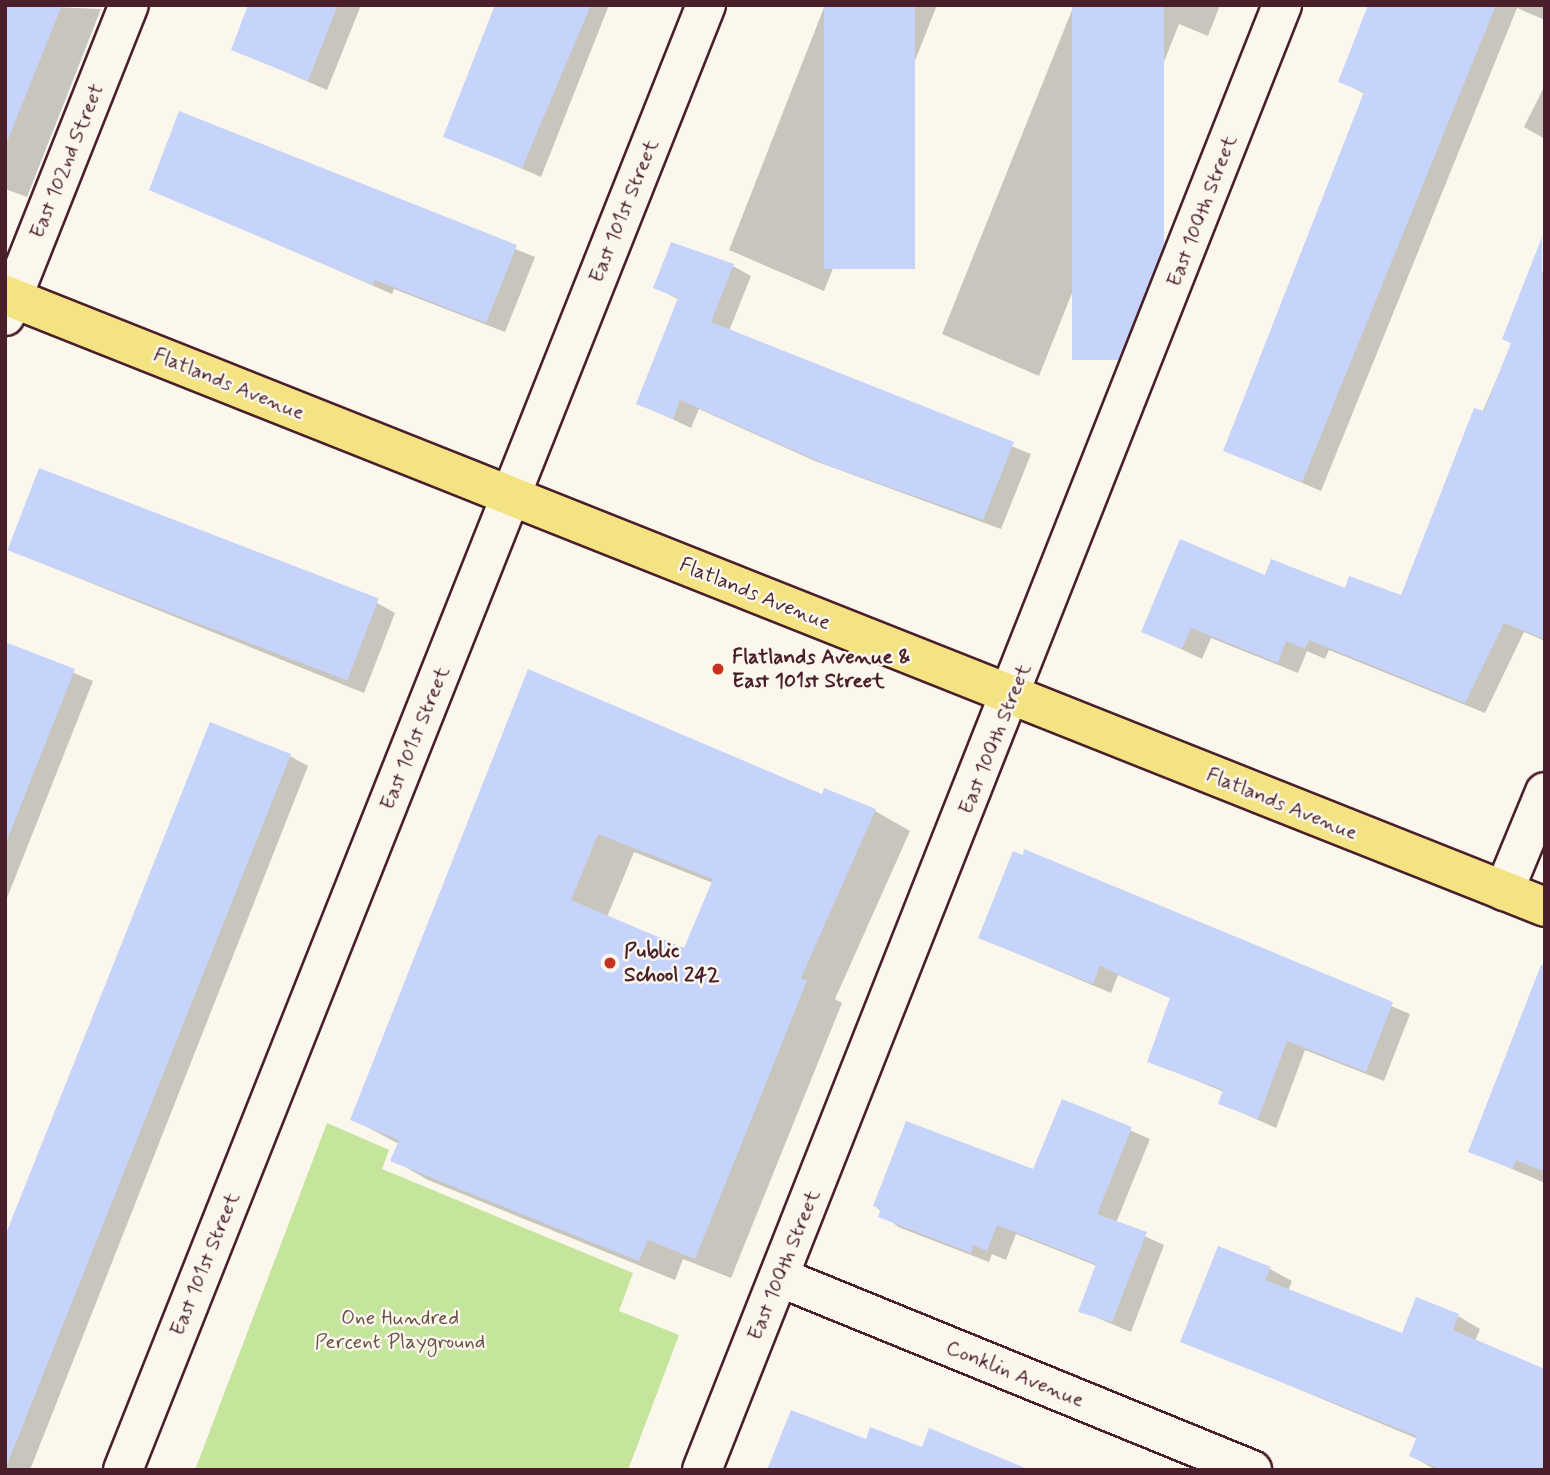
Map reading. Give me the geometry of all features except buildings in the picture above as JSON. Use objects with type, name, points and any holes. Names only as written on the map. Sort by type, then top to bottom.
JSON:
[{"type":"main road","name":"Flatlands Avenue","points":[[8,303],[510,496],[1545,908]]},
{"type":"street","name":"East 102nd Street","points":[[8,303],[129,5]]},
{"type":"street","name":"East 101st Street","points":[[123,1470],[706,5]]},
{"type":"street","name":"East 100th Street","points":[[702,1470],[1012,697],[1282,5]]},
{"type":"street","points":[[1504,891],[1545,792]]},
{"type":"street","name":"Conklin Avenue","points":[[779,1277],[1252,1470]]},
{"type":"green space","name":"One Hundred Percent Playground","points":[[327,1123],[389,1150],[382,1169],[633,1273],[619,1311],[679,1335],[628,1470],[195,1470]]},
{"type":"place","name":"Flatlands Avenue & East 101st Street","points":[[718,669]]},
{"type":"place","name":"Public School 242","points":[[610,963]]}]
